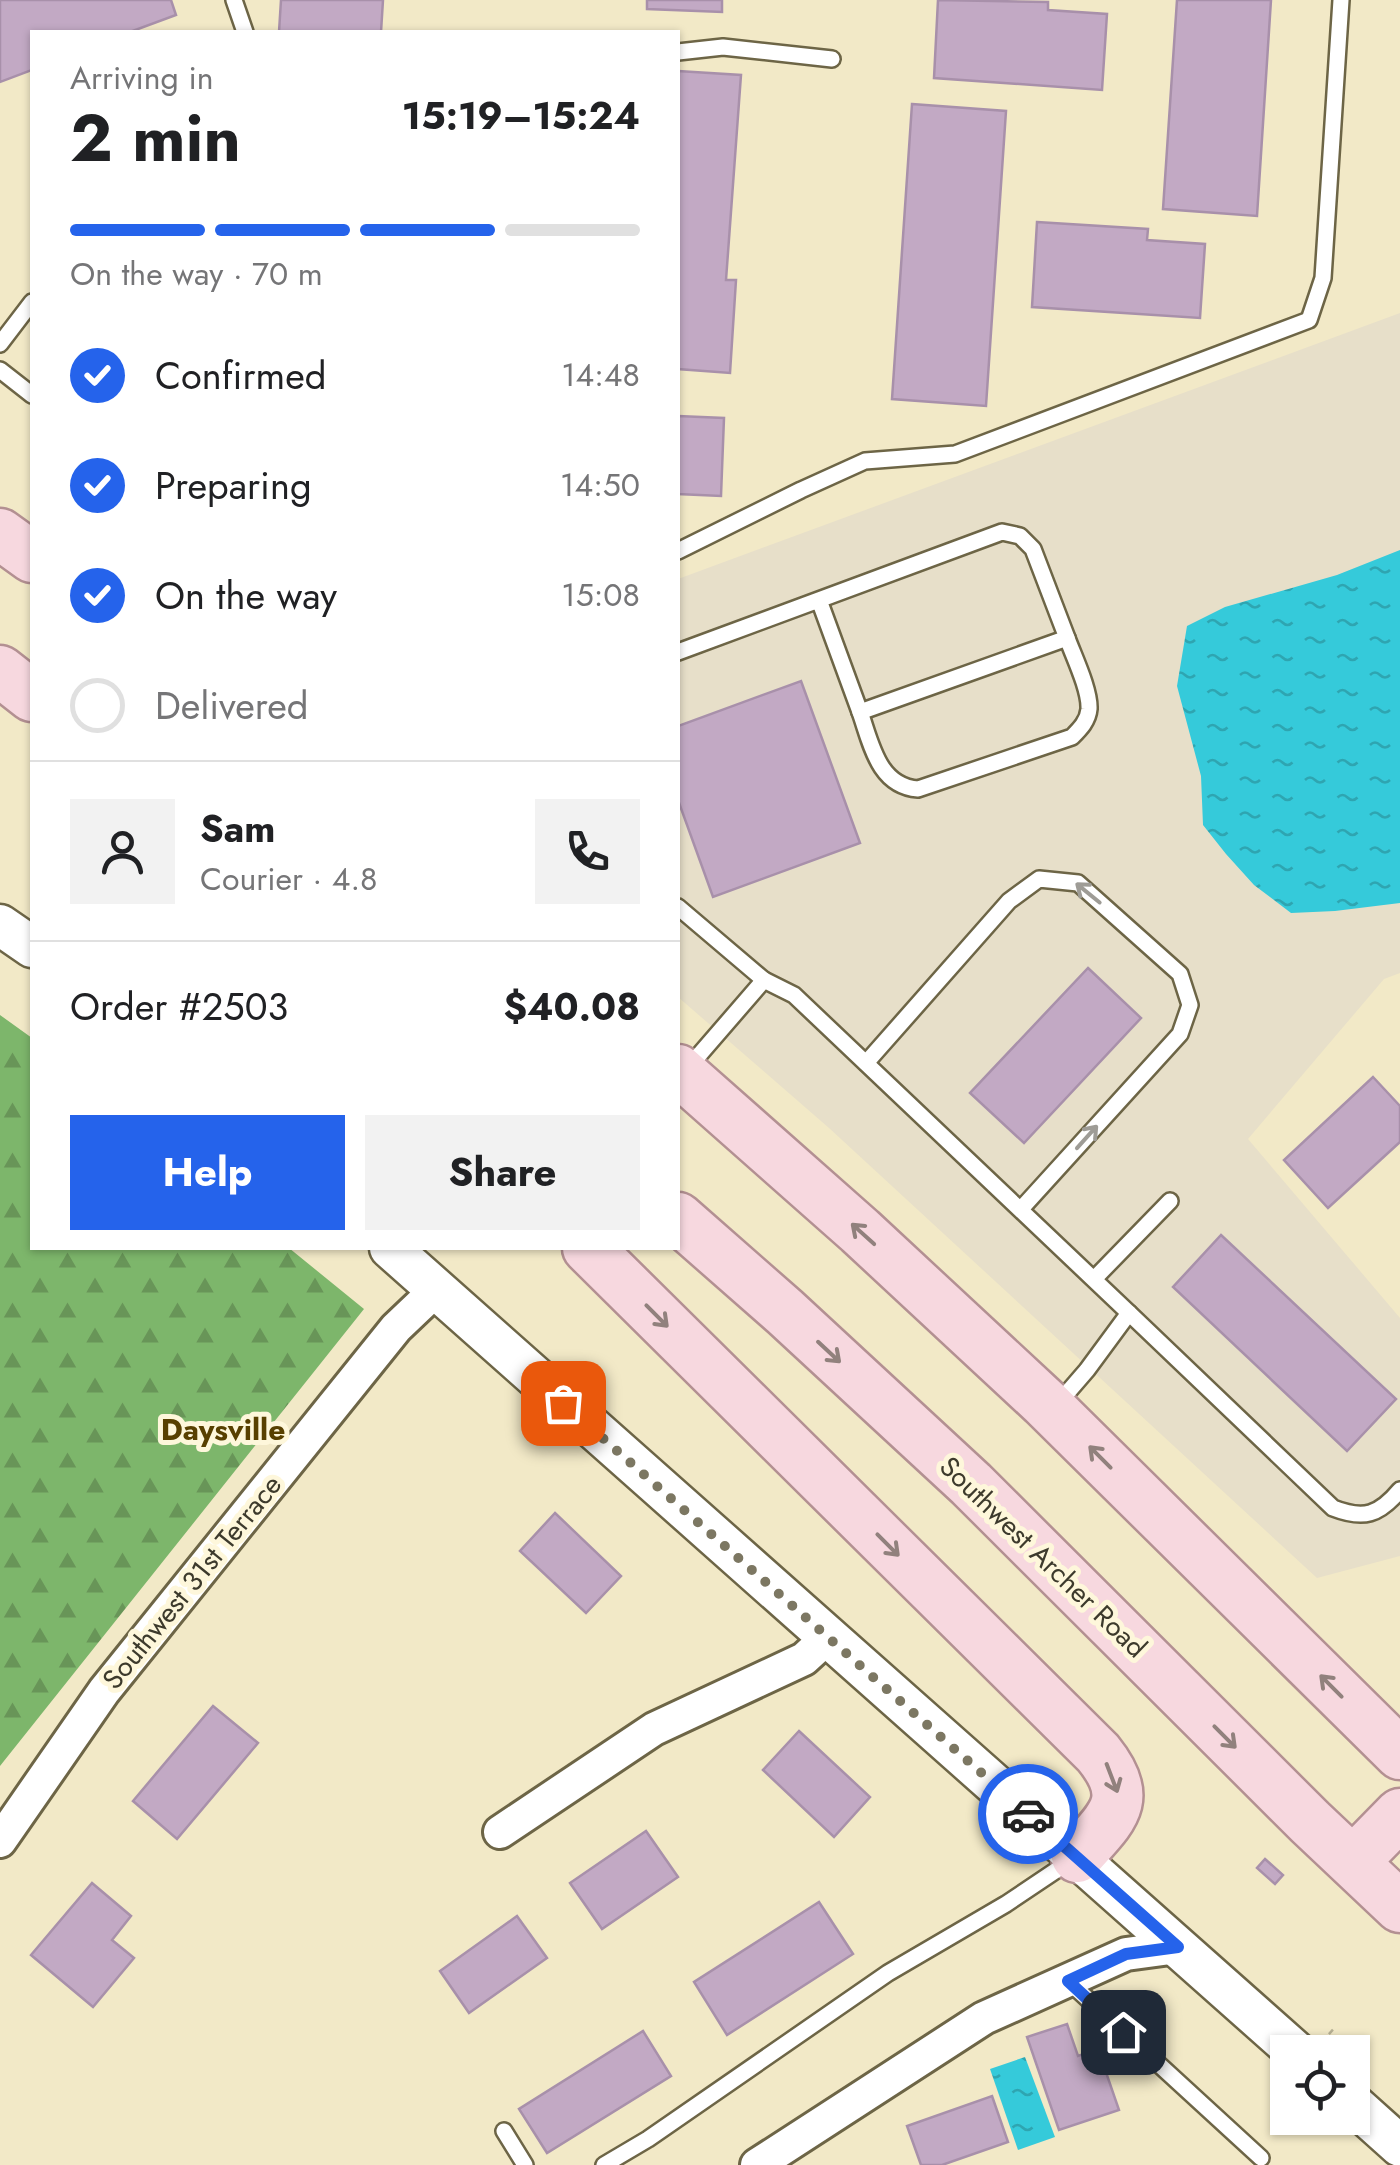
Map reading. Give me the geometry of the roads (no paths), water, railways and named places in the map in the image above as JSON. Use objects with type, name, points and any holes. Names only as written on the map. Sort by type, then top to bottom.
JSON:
[{"type":"main road","points":[[0,534],[30,556]]},
{"type":"main road","points":[[0,671],[30,694]]},
{"type":"main road","points":[[680,1072],[860,1231],[1052,1410],[1400,1754]]},
{"type":"main road","name":"Southwest Archer Road","points":[[680,1220],[971,1484],[1400,1907]]},
{"type":"main road","points":[[590,1250],[1098,1753],[1112,1771],[1118,1797],[1107,1823],[1077,1857]]},
{"type":"main road","points":[[1353,1862],[1400,1814]]},
{"type":"street","points":[[0,925],[30,946]]},
{"type":"street","points":[[392,1250],[1277,2035]]},
{"type":"street","name":"Southwest 31st Terrace","points":[[0,1840],[104,1690],[396,1328],[437,1289]]},
{"type":"street","points":[[500,1832],[654,1729],[804,1659],[828,1637]]},
{"type":"street","points":[[757,2165],[984,2018],[1126,1954],[1178,1947]]},
{"type":"street","points":[[1370,2119],[1400,2146]]},
{"type":"lane","points":[[234,0],[245,30]]},
{"type":"lane","points":[[680,550],[865,461],[955,454],[1310,320],[1323,278],[1340,0]]},
{"type":"lane","points":[[680,52],[723,47],[832,59]]},
{"type":"lane","points":[[0,344],[30,305]]},
{"type":"lane","points":[[0,370],[30,393]]},
{"type":"lane","points":[[680,651],[1002,532],[1020,536],[1033,550],[1086,694],[1089,710],[1084,724],[1072,737],[918,789],[905,788],[890,780],[879,764],[819,600]]},
{"type":"lane","points":[[860,712],[1067,638]]},
{"type":"lane","points":[[866,1063],[1009,901],[1040,879],[1078,882],[1180,974],[1190,1005],[1180,1034],[1021,1210]]},
{"type":"lane","points":[[680,910],[764,980],[794,995],[1333,1508],[1363,1516],[1377,1511],[1400,1490]]},
{"type":"lane","points":[[680,1072],[764,980]]},
{"type":"lane","points":[[1094,1278],[1170,1201]]},
{"type":"lane","points":[[1052,1410],[1129,1313]]},
{"type":"lane","points":[[604,2165],[648,2139],[888,1972],[1006,1904],[1077,1857]]},
{"type":"lane","points":[[1068,1981],[1261,2158]]},
{"type":"lane","points":[[504,2131],[526,2165]]},
{"type":"water","points":[[1400,550],[1400,903],[1291,913],[1254,885],[1203,825],[1201,776],[1177,686],[1187,626],[1225,607],[1337,575]]},
{"type":"water","points":[[1025,2057],[1055,2137],[1018,2150],[990,2069]]},
{"type":"district","name":"Daysville","points":[[223,1429]]}]
